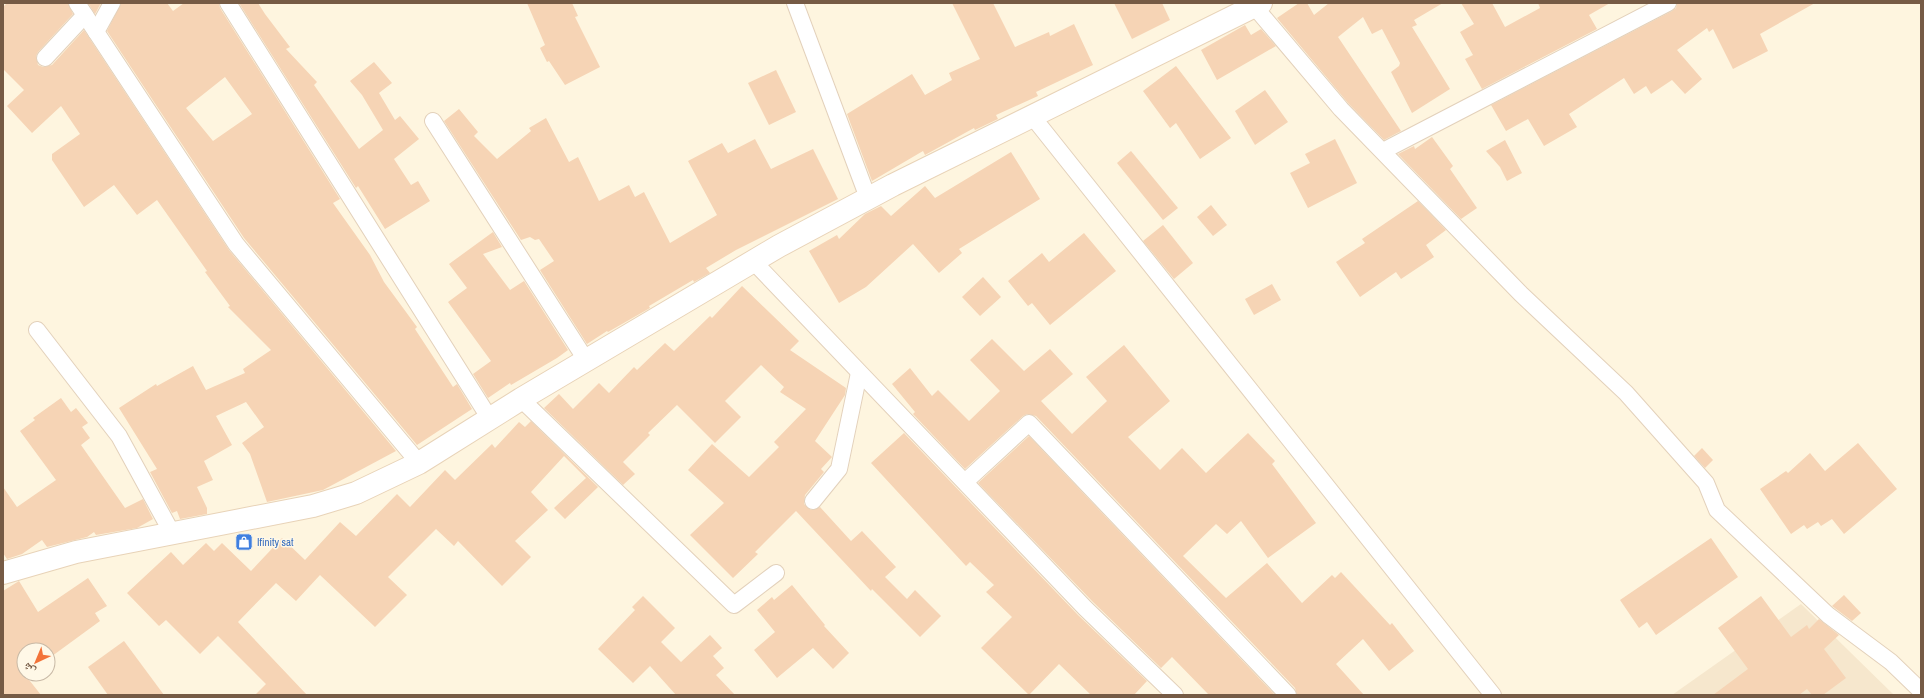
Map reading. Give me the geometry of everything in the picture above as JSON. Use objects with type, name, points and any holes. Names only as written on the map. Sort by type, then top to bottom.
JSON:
[{"type":"street","points":[[96,32],[112,3]]},
{"type":"street","points":[[228,3],[490,418]]},
{"type":"street","points":[[795,3],[868,198]]},
{"type":"street","points":[[1383,151],[1668,3]]},
{"type":"street","points":[[3,573],[76,552],[313,506],[356,493],[419,463],[586,360],[753,262],[868,198],[1258,5],[1341,109],[1521,294],[1626,393],[1706,483],[1717,510],[1828,615],[1891,662],[1921,691]]},
{"type":"street","points":[[45,58],[81,9],[236,244],[419,463]]},
{"type":"street","points":[[1032,116],[1493,695]]},
{"type":"street","points":[[433,121],[586,360]]},
{"type":"street","points":[[753,262],[1085,608],[1175,695]]},
{"type":"street","points":[[37,330],[119,436],[172,533]]},
{"type":"street","points":[[813,501],[839,469],[859,373]]},
{"type":"street","points":[[521,399],[734,605],[776,573]]},
{"type":"street","points":[[965,482],[1029,423],[1288,695]]},
{"type":"shaded area","points":[[1801,604],[1894,695],[1672,695]]},
{"type":"building","points":[[7,3],[68,3],[73,14],[38,52],[36,56],[38,65],[43,67],[52,65],[84,30],[229,250],[396,451],[323,490],[267,502],[250,454],[242,443],[264,427],[246,402],[216,416],[232,445],[204,461],[213,480],[197,487],[207,508],[207,514],[180,519],[177,511],[172,513],[150,472],[157,469],[119,408],[156,384],[157,386],[193,366],[206,390],[245,373],[243,369],[271,350],[228,307],[230,306],[205,272],[207,271],[157,200],[137,215],[114,185],[84,207],[52,160],[52,154],[80,134],[61,106],[32,133],[7,106],[24,90],[3,69],[3,7]]},
{"type":"building","points":[[88,3],[101,3],[95,14]]},
{"type":"building","points":[[121,3],[167,3],[173,11],[184,3],[219,3],[220,8],[340,199],[333,203],[370,255],[384,282],[417,327],[415,329],[453,387],[457,384],[472,409],[417,445],[244,238],[107,31]],"holes":[[[225,77],[252,114],[213,141],[186,108]]]},
{"type":"building","points":[[239,3],[258,3],[290,47],[286,49],[317,82],[314,85],[359,149],[383,130],[362,95],[350,81],[374,62],[392,83],[379,93],[395,120],[400,116],[419,139],[394,159],[411,185],[418,181],[430,201],[385,229],[358,186],[356,188]]},
{"type":"building","points":[[527,3],[572,3],[578,16],[575,17],[600,67],[565,85],[549,61],[547,62],[540,48],[545,45]]},
{"type":"building","points":[[952,3],[993,3],[1015,47],[1049,32],[1050,36],[1074,24],[1093,65],[1036,92],[1038,96],[996,115],[998,119],[975,130],[974,128],[925,155],[923,151],[872,181],[847,114],[912,74],[925,95],[952,80],[949,73],[980,59]]},
{"type":"building","points":[[1114,3],[1162,3],[1170,20],[1132,39]]},
{"type":"building","points":[[1299,3],[1307,3],[1314,15],[1329,3],[1443,3],[1414,20],[1417,25],[1412,27],[1450,89],[1412,113],[1391,72],[1399,66],[1400,63],[1382,29],[1372,34],[1363,17],[1338,37],[1401,131],[1384,140],[1348,103],[1277,18]]},
{"type":"building","points":[[1461,3],[1492,3],[1505,27],[1540,8],[1538,3],[1610,3],[1589,15],[1597,29],[1482,89],[1465,59],[1473,55],[1460,32],[1474,24]]},
{"type":"building","points":[[1677,3],[1815,3],[1760,34],[1768,51],[1733,69],[1713,29],[1709,32],[1707,28],[1677,50],[1702,79],[1685,94],[1672,80],[1651,94],[1646,86],[1634,94],[1624,78],[1569,114],[1577,127],[1544,146],[1528,119],[1506,131],[1491,105],[1672,11],[1676,8]]},
{"type":"building","points":[[1245,25],[1251,35],[1261,29],[1276,46],[1217,80],[1201,50]]},
{"type":"building","points":[[1176,66],[1231,138],[1200,159],[1176,123],[1170,128],[1143,91]]},
{"type":"building","points":[[776,70],[796,112],[769,125],[748,83]]},
{"type":"building","points":[[1265,90],[1288,122],[1255,145],[1235,111]]},
{"type":"building","points":[[459,109],[478,132],[474,136],[497,159],[531,131],[529,128],[546,118],[569,162],[578,157],[599,201],[629,185],[635,197],[644,192],[670,243],[717,215],[688,161],[722,143],[728,153],[755,139],[771,169],[813,149],[838,199],[736,250],[706,268],[710,273],[694,282],[693,280],[649,306],[650,308],[608,332],[607,331],[587,344],[540,270],[554,261],[539,239],[535,240],[530,237],[521,240],[444,121]]},
{"type":"building","points":[[1432,137],[1453,166],[1450,169],[1477,208],[1461,219],[1398,154],[1414,146],[1415,149]]},
{"type":"building","points":[[1335,139],[1357,183],[1308,208],[1290,173],[1310,163],[1305,154]]},
{"type":"building","points":[[1505,140],[1522,173],[1507,181],[1500,167],[1486,151]]},
{"type":"building","points":[[1131,151],[1178,208],[1163,220],[1117,163]]},
{"type":"building","points":[[1011,152],[1040,199],[959,249],[962,253],[939,273],[913,244],[866,287],[839,303],[809,251],[837,235],[839,239],[865,214],[881,206],[891,216],[925,186],[935,198]]},
{"type":"building","points":[[1418,201],[1446,230],[1426,245],[1434,257],[1401,279],[1396,272],[1360,297],[1336,262],[1365,243],[1362,239]]},
{"type":"building","points":[[1211,205],[1227,225],[1213,236],[1197,217]]},
{"type":"building","points":[[1163,225],[1193,263],[1174,279],[1143,241]]},
{"type":"building","points":[[493,232],[502,247],[483,254],[510,290],[524,281],[568,350],[511,385],[510,383],[488,398],[473,374],[491,361],[448,302],[467,288],[449,264]]},
{"type":"building","points":[[1084,233],[1116,271],[1050,325],[1032,303],[1028,306],[1008,281],[1042,253],[1049,262]]},
{"type":"building","points":[[983,277],[1001,297],[980,316],[962,297]]},
{"type":"building","points":[[1272,284],[1281,300],[1254,315],[1245,299]]},
{"type":"building","points":[[742,286],[799,341],[790,350],[846,388],[845,395],[815,441],[832,457],[821,469],[824,472],[805,495],[804,504],[811,510],[820,507],[851,541],[862,531],[896,567],[885,577],[907,599],[915,590],[941,616],[920,637],[872,589],[871,591],[796,511],[755,552],[758,554],[733,578],[690,535],[724,503],[688,470],[712,444],[749,477],[779,447],[774,442],[806,409],[780,392],[784,387],[761,365],[725,401],[741,417],[715,443],[677,405],[648,433],[650,435],[623,462],[635,474],[623,485],[544,408],[559,394],[573,409],[599,383],[609,393],[634,367],[637,370],[665,343],[674,351],[710,316],[712,318]]},
{"type":"building","points":[[992,339],[1024,371],[1050,349],[1073,374],[1041,401],[1072,434],[1107,401],[1086,377],[1124,345],[1170,401],[1128,437],[1160,470],[1182,448],[1206,473],[1248,433],[1275,461],[1272,464],[1316,523],[1268,558],[1241,521],[1227,534],[1216,524],[1183,556],[1226,598],[1267,563],[1302,603],[1332,575],[1335,578],[1341,572],[1390,625],[1392,623],[1414,651],[1389,671],[1363,639],[1336,664],[1364,695],[1297,695],[1295,688],[1036,416],[1027,414],[1023,416],[965,469],[913,414],[915,412],[892,384],[910,368],[932,396],[938,390],[969,421],[1000,391],[970,360]]},
{"type":"building","points":[[61,398],[71,412],[76,408],[88,423],[82,427],[90,438],[81,445],[125,508],[143,499],[153,519],[137,528],[96,535],[94,532],[87,537],[47,547],[42,540],[22,554],[7,559],[3,553],[3,487],[17,507],[56,480],[20,431],[35,420],[33,418]]},
{"type":"building","points":[[531,421],[598,487],[565,519],[554,508],[586,478],[564,456],[531,492],[548,510],[515,541],[531,557],[502,586],[458,541],[454,546],[436,529],[388,577],[407,595],[375,627],[320,575],[296,601],[276,583],[238,622],[307,695],[255,695],[266,684],[218,636],[200,654],[166,620],[159,626],[127,593],[171,552],[183,565],[206,543],[214,551],[222,543],[251,571],[282,538],[305,560],[340,522],[356,536],[397,494],[410,507],[445,470],[455,480],[492,444],[495,448],[519,422],[525,427]]},
{"type":"building","points":[[904,433],[1078,615],[1147,681],[1134,695],[1091,695],[1059,664],[1029,695],[981,648],[1012,617],[986,592],[994,585],[970,562],[966,566],[871,463]]},
{"type":"building","points":[[1029,436],[1275,695],[1209,695],[1172,657],[1161,668],[1092,601],[978,483]]},
{"type":"building","points":[[1858,443],[1897,489],[1844,534],[1832,519],[1821,526],[1818,522],[1807,529],[1804,525],[1791,534],[1760,489],[1786,471],[1788,473],[1810,453],[1825,471]]},
{"type":"building","points":[[1702,448],[1713,460],[1705,468],[1694,456]]},
{"type":"building","points":[[1711,538],[1738,577],[1656,635],[1647,622],[1639,628],[1620,600]]},
{"type":"building","points":[[88,578],[107,606],[95,613],[100,621],[56,653],[56,642],[16,642],[16,682],[31,682],[41,695],[3,695],[3,591],[19,581],[38,612]]},
{"type":"building","points":[[792,585],[825,625],[824,626],[849,653],[833,669],[813,648],[777,678],[754,650],[775,632],[757,610],[772,597],[774,600]]},
{"type":"building","points":[[1844,595],[1861,613],[1852,621],[1832,606]]},
{"type":"building","points":[[643,596],[675,628],[661,642],[681,662],[710,635],[722,648],[713,656],[724,668],[716,675],[735,695],[676,695],[650,666],[633,683],[598,649],[635,610],[632,607]]},
{"type":"building","points":[[1761,596],[1791,637],[1807,625],[1809,629],[1819,619],[1839,635],[1824,649],[1846,678],[1823,695],[1812,695],[1807,689],[1799,695],[1713,695],[1748,669],[1718,628]]},
{"type":"building","points":[[124,641],[164,695],[108,695],[88,667]]},
{"type":"place","name":"Ifinity sat","points":[[244,542]]}]
